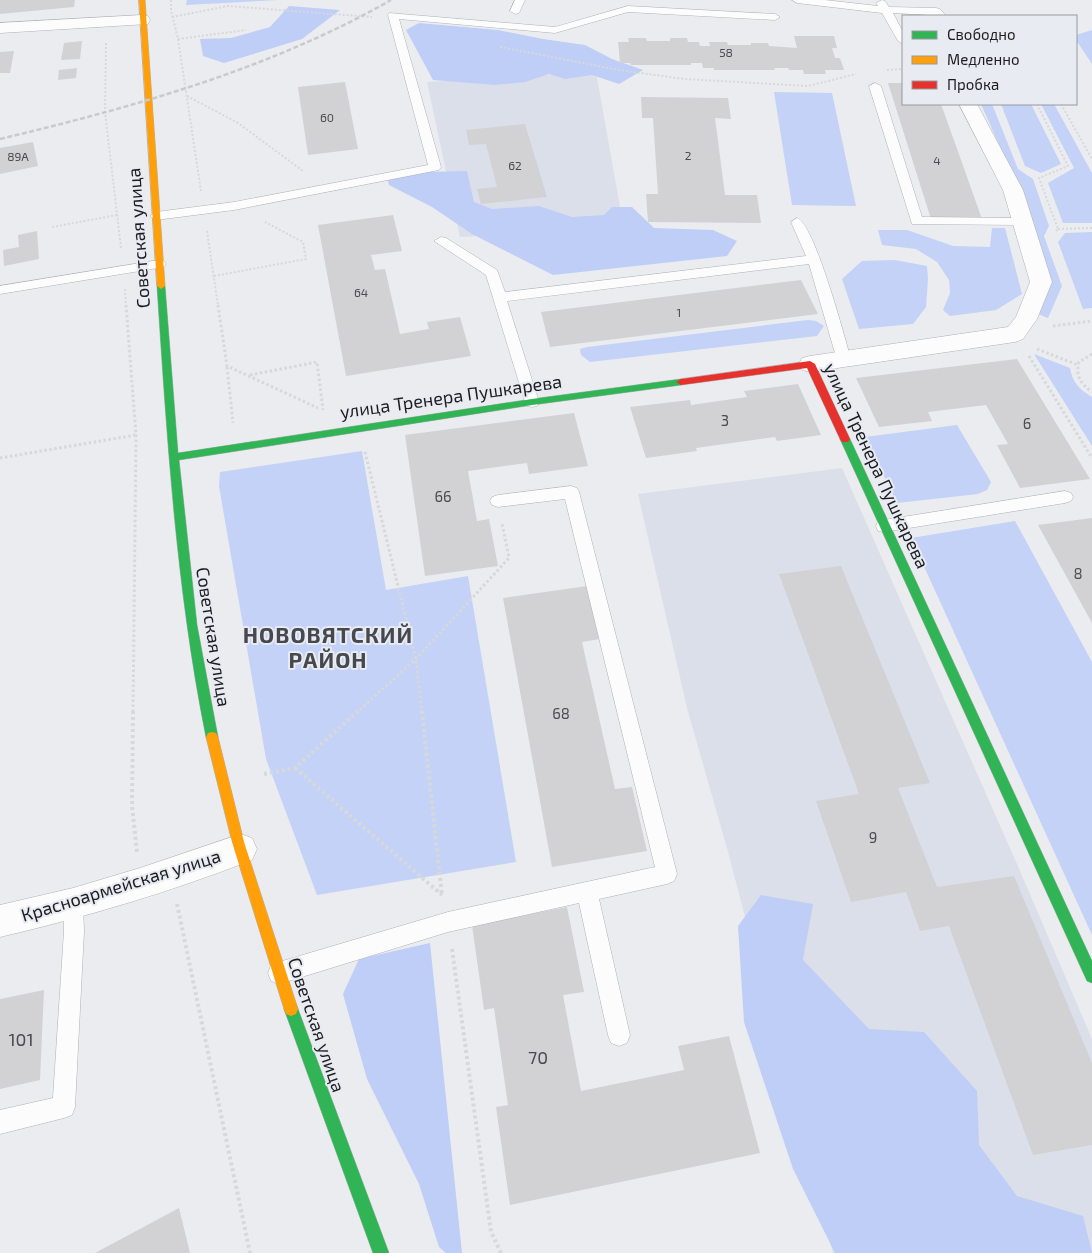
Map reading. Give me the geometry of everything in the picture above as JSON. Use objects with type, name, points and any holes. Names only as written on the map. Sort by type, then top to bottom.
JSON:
[{"type":"main road","name":"Советская улица","points":[[142,0],[158,264],[174,457],[185,574],[202,688],[222,782],[279,973],[323,1102],[381,1253]]},
{"type":"main road","name":"улица Тренера Пушкарева","points":[[174,457],[532,402],[810,364],[1092,976]]},
{"type":"street","points":[[0,28],[142,20]]},
{"type":"street","points":[[810,364],[1018,338],[1041,282],[1012,190],[969,105]]},
{"type":"street","name":"Красноармейская улица","points":[[0,921],[73,904],[140,884],[242,849]]},
{"type":"lane","points":[[515,11],[520,0]]},
{"type":"lane","points":[[797,0],[886,10],[936,12],[940,15]]},
{"type":"lane","points":[[880,0],[902,39]]},
{"type":"lane","points":[[156,216],[234,206],[435,167],[393,15],[555,30],[628,10],[776,18]]},
{"type":"lane","points":[[875,86],[917,221],[1023,222]]},
{"type":"lane","points":[[797,222],[814,259],[844,360]]},
{"type":"lane","points":[[441,241],[492,273],[532,402]]},
{"type":"lane","points":[[500,297],[814,259]]},
{"type":"lane","points":[[0,290],[158,264]]},
{"type":"lane","points":[[279,973],[448,922],[667,874],[571,492],[498,501]]},
{"type":"lane","points":[[884,526],[1065,497]]},
{"type":"lane","points":[[586,892],[619,1035]]},
{"type":"lane","points":[[0,1122],[64,1107],[74,931],[73,904]]},
{"type":"path","points":[[172,0],[171,10],[178,39],[227,366],[236,448]]},
{"type":"path","points":[[107,22],[106,112],[123,270],[136,435],[132,806],[140,884],[179,905],[250,1253]]},
{"type":"path","points":[[178,39],[246,30]]},
{"type":"path","points":[[186,96],[238,123],[326,188]]},
{"type":"path","points":[[1038,105],[1068,166],[1039,178],[1058,229]]},
{"type":"path","points":[[1062,105],[1092,159]]},
{"type":"path","points":[[214,276],[306,259],[303,242],[234,206]]},
{"type":"path","points":[[52,227],[117,215]]},
{"type":"path","points":[[1051,237],[1058,229],[1092,228]]},
{"type":"path","points":[[1054,318],[1051,326],[1092,321]]},
{"type":"path","points":[[1018,338],[1078,364]]},
{"type":"path","points":[[1018,338],[1092,458]]},
{"type":"path","points":[[1092,354],[1085,357],[1078,364],[1077,376],[1082,384],[1092,392]]},
{"type":"path","points":[[227,366],[324,411],[317,362],[249,375]]},
{"type":"path","points":[[360,428],[416,659],[442,895],[448,922],[491,1232],[501,1253]]},
{"type":"path","points":[[0,458],[136,435]]},
{"type":"path","points":[[264,774],[295,768],[416,659],[509,558],[498,501]]},
{"type":"path","points":[[295,768],[442,895]]},
{"type":"shaded area","points":[[187,0],[278,0],[186,5]]},
{"type":"shaded area","points":[[289,6],[340,10],[302,39],[224,63],[203,56],[200,39],[231,38],[270,27]]},
{"type":"shaded area","points":[[419,23],[498,30],[585,45],[612,59],[643,70],[619,84],[592,75],[565,79],[549,74],[525,82],[495,85],[433,80],[406,30]]},
{"type":"shaded area","points":[[1092,30],[1092,64],[1077,42],[1077,35]]},
{"type":"shaded area","points":[[596,72],[624,229],[460,237],[427,82]]},
{"type":"shaded area","points":[[774,92],[832,93],[856,206],[792,205]]},
{"type":"shaded area","points":[[981,105],[992,105],[1018,169],[1033,179],[1049,226],[1044,236],[1062,286],[1048,318],[1038,314],[1012,174]]},
{"type":"shaded area","points":[[1001,105],[1032,105],[1061,164],[1041,173],[1025,166]]},
{"type":"shaded area","points":[[1042,105],[1055,105],[1092,173],[1092,223],[1063,223],[1048,183],[1074,168]]},
{"type":"shaded area","points":[[467,171],[474,202],[492,209],[539,206],[572,217],[604,215],[612,207],[632,207],[654,228],[713,230],[737,241],[727,256],[553,275],[472,234],[432,207],[389,185],[387,176]]},
{"type":"shaded area","points":[[992,228],[1005,228],[1022,294],[996,310],[950,316],[943,310],[950,293],[949,280],[937,262],[916,249],[882,245],[878,230],[907,230],[953,246],[990,247]]},
{"type":"shaded area","points":[[1092,232],[1092,308],[1083,309],[1058,242],[1065,233]]},
{"type":"shaded area","points":[[895,260],[927,266],[926,307],[913,324],[859,329],[842,279],[862,261]]},
{"type":"shaded area","points":[[808,320],[816,321],[824,326],[817,336],[590,362],[581,355],[580,349],[587,347]]},
{"type":"shaded area","points":[[1034,354],[1070,368],[1077,385],[1092,397],[1092,446]]},
{"type":"shaded area","points":[[957,425],[991,482],[987,490],[978,494],[897,503],[865,437]]},
{"type":"shaded area","points":[[362,451],[386,590],[468,576],[516,862],[317,895],[266,759],[219,486],[220,472]]},
{"type":"shaded area","points":[[842,468],[1092,1039],[1092,1253],[833,1253],[727,848],[687,708],[638,494]]},
{"type":"shaded area","points":[[1015,521],[1092,662],[1092,935],[911,538]]},
{"type":"shaded area","points":[[761,895],[813,904],[803,960],[869,1029],[924,1032],[977,1091],[979,1145],[1017,1196],[1083,1216],[1092,1253],[835,1253],[793,1169],[744,1022],[738,926]]},
{"type":"shaded area","points":[[430,943],[462,1253],[446,1253],[439,1247],[419,1184],[367,1079],[343,994],[359,959]]},
{"type":"building","points":[[0,0],[75,0],[74,7],[0,14]]},
{"type":"building","points":[[794,36],[834,36],[837,48],[832,48],[835,58],[840,58],[844,70],[825,70],[826,74],[804,74],[803,70],[789,70],[788,68],[774,68],[775,70],[714,70],[714,68],[703,68],[702,63],[691,63],[691,65],[631,65],[630,63],[620,63],[618,42],[629,42],[628,38],[646,38],[647,41],[670,41],[670,38],[687,38],[688,42],[699,42],[700,46],[710,46],[709,42],[727,42],[728,45],[768,43],[769,46],[797,48]]},
{"type":"building","points":[[82,41],[80,59],[61,60],[64,43]]},
{"type":"building","points":[[14,51],[10,73],[0,73],[0,52]]},
{"type":"building","points":[[77,68],[76,78],[58,80],[59,70]]},
{"type":"building","points":[[345,82],[358,149],[308,155],[298,87]]},
{"type":"building","points":[[888,83],[902,83],[902,105],[941,105],[982,219],[931,219]]},
{"type":"building","points":[[641,97],[728,98],[731,119],[715,118],[725,195],[757,195],[761,223],[648,222],[646,194],[658,194],[653,118],[642,118]]},
{"type":"building","points":[[525,124],[547,197],[481,204],[477,189],[497,187],[486,144],[469,145],[466,130]]},
{"type":"building","points":[[33,142],[38,166],[0,174],[0,148]]},
{"type":"building","points":[[393,215],[402,251],[371,255],[375,270],[385,269],[400,334],[429,329],[427,322],[460,317],[471,356],[346,376],[318,225]]},
{"type":"building","points":[[37,231],[39,259],[4,266],[3,250],[19,247],[18,235]]},
{"type":"building","points":[[801,280],[818,314],[550,347],[541,312]]},
{"type":"building","points":[[1017,359],[1090,479],[1020,488],[997,445],[1008,444],[986,405],[928,412],[932,421],[879,427],[856,378]]},
{"type":"building","points":[[798,384],[821,435],[777,441],[775,437],[696,448],[697,451],[646,458],[630,407],[690,400],[691,405],[747,397],[744,391]]},
{"type":"building","points":[[574,413],[588,466],[529,474],[527,463],[468,471],[477,521],[489,519],[498,566],[425,576],[405,435]]},
{"type":"building","points":[[1092,518],[1092,623],[1038,525]]},
{"type":"building","points":[[841,566],[930,783],[898,788],[937,887],[1014,876],[1092,1063],[1092,1145],[1033,1155],[949,926],[920,931],[906,892],[851,902],[816,801],[859,794],[779,574]]},
{"type":"building","points":[[587,586],[600,639],[582,642],[615,789],[632,787],[647,851],[552,867],[503,598]]},
{"type":"building","points":[[567,907],[584,992],[563,995],[581,1091],[684,1070],[678,1046],[729,1036],[760,1153],[510,1205],[496,1107],[508,1105],[494,1008],[484,1010],[472,925]]},
{"type":"building","points":[[44,990],[40,1080],[0,1089],[0,999]]},
{"type":"building","points":[[179,1208],[190,1253],[95,1253]]},
{"type":"railway","points":[[0,139],[151,99],[249,66],[298,46],[391,0]]},
{"type":"traffic: fast","points":[[161,286],[173,456],[184,569],[191,625],[212,737]]},
{"type":"traffic: fast","points":[[174,457],[532,402],[681,382]]},
{"type":"traffic: fast","points":[[845,439],[1092,976]]},
{"type":"traffic: fast","points":[[291,1009],[381,1253]]},
{"type":"traffic: slow","points":[[142,0],[161,286]]},
{"type":"traffic: slow","points":[[212,737],[238,842],[291,1009]]},
{"type":"traffic: jam","points":[[681,382],[810,364],[845,439]]},
{"type":"district","name":"НОВОВЯТСКИЙ РАЙОН","points":[[328,648]]}]
